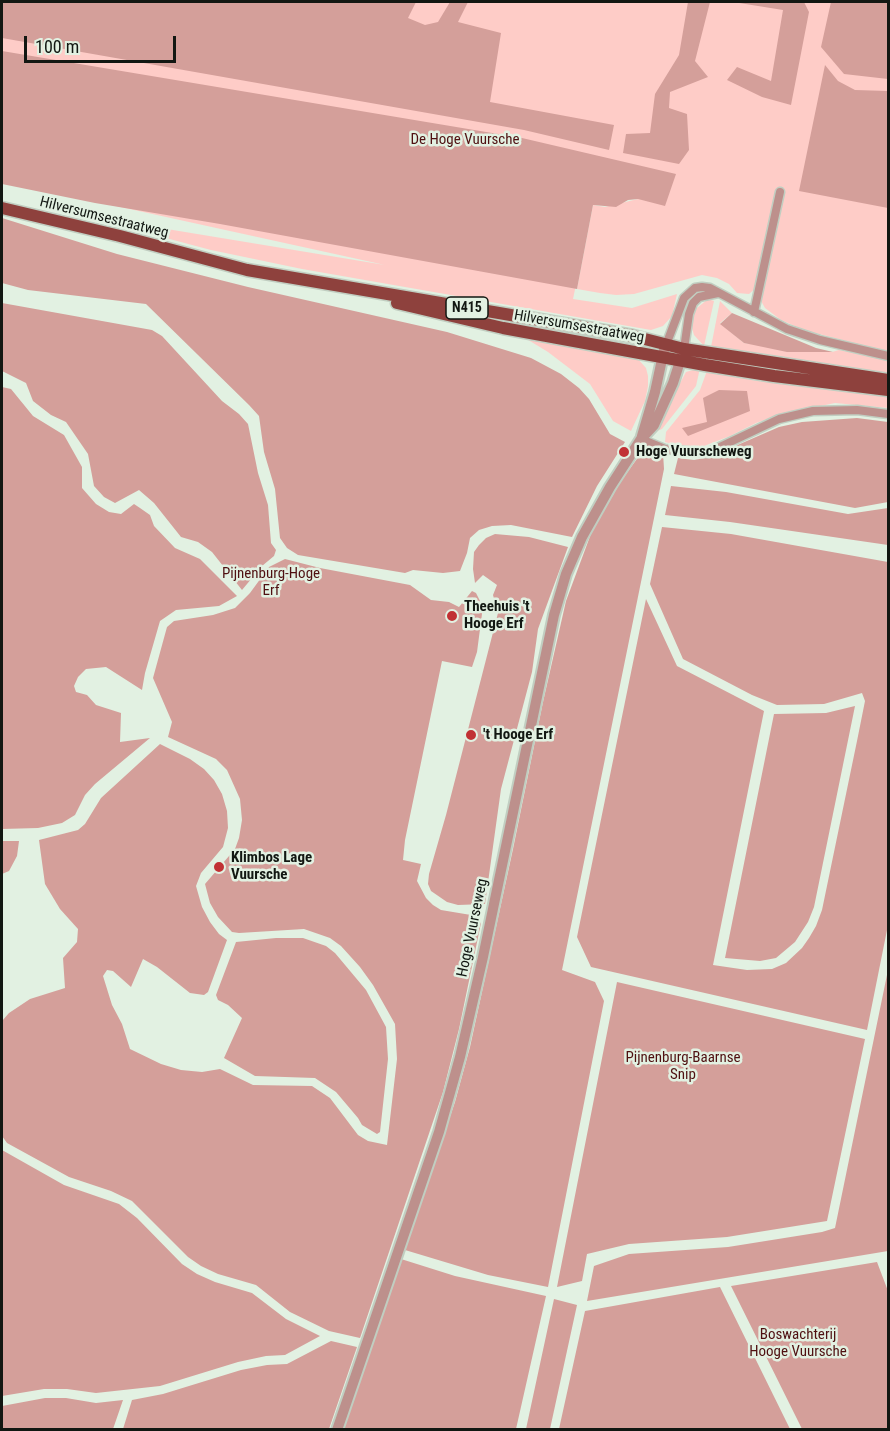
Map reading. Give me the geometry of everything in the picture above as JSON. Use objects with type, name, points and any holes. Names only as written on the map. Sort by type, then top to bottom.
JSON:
[{"type":"main road","name":"Hilversumsestraatweg","points":[[2,208],[268,274],[503,328],[664,351],[774,376],[888,390]]},
{"type":"main road","name":"Hilversumsestraatweg","points":[[682,355],[888,380]]},
{"type":"street","points":[[754,312],[780,192]]},
{"type":"street","name":"Hilversumsestraatweg","points":[[664,351],[684,298],[689,292],[702,286],[787,328],[820,340],[888,356]]},
{"type":"street","points":[[682,355],[693,303],[699,297],[719,293]]},
{"type":"street","name":"Hoge Vuurseweg","points":[[641,439],[664,351]]},
{"type":"street","name":"Hoge Vuurseweg","points":[[337,1430],[439,1132],[460,1057],[554,615],[566,574],[582,537],[610,487],[641,439],[654,425],[665,404],[682,355]]},
{"type":"street","points":[[641,439],[665,449],[707,453],[780,419],[813,411],[857,410],[888,414]]},
{"type":"green space","name":"De Hoge Vuursche","points":[[2,2],[888,2],[888,352],[804,330],[781,320],[765,308],[760,299],[780,217],[770,216],[758,286],[749,294],[737,293],[729,284],[717,278],[702,275],[634,294],[600,293],[577,289],[593,205],[605,207],[638,199],[665,206],[596,188],[573,299],[632,308],[677,294],[672,316],[663,326],[651,330],[302,269],[211,250],[76,214],[385,265],[2,181]]},
{"type":"green space","points":[[2,2],[416,2],[408,18],[425,25],[438,22],[450,2],[468,2],[458,22],[501,33],[490,102],[614,125],[609,150],[524,130],[2,38]]},
{"type":"green space","points":[[688,2],[710,2],[695,61],[708,77],[670,92],[669,108],[687,114],[689,150],[679,164],[623,153],[626,134],[650,133],[655,94],[679,55]]},
{"type":"green space","points":[[733,2],[804,2],[809,12],[791,105],[762,97],[727,80],[737,67],[771,81],[783,10]]},
{"type":"green space","points":[[831,2],[888,2],[888,79],[844,74],[821,47]]},
{"type":"green space","points":[[2,51],[522,138],[676,174],[665,206],[638,199],[628,200],[616,207],[593,205],[577,289],[95,203],[2,184]]},
{"type":"green space","points":[[825,65],[838,81],[855,90],[888,91],[888,208],[799,191]]},
{"type":"green space","points":[[2,218],[117,254],[248,287],[447,332],[531,358],[561,374],[579,388],[589,399],[610,434],[625,442],[597,486],[572,537],[511,525],[492,526],[479,530],[470,538],[460,571],[443,573],[413,570],[405,573],[298,555],[287,548],[280,538],[275,489],[264,452],[259,416],[146,304],[28,290],[2,283]]},
{"type":"green space","points":[[708,299],[714,301],[704,346],[694,335],[691,325],[697,308]]},
{"type":"green space","points":[[720,301],[732,313],[720,323],[744,343],[832,352],[839,350],[888,360],[888,376],[711,347]]},
{"type":"green space","points":[[2,303],[152,330],[162,336],[222,401],[248,424],[258,473],[268,505],[271,543],[276,550],[274,556],[262,566],[242,590],[212,552],[198,542],[181,537],[154,503],[139,490],[115,503],[104,497],[94,486],[88,454],[66,422],[51,415],[33,401],[26,383],[2,371]]},
{"type":"green space","points":[[732,313],[816,348],[833,352],[787,352],[744,343],[720,324]]},
{"type":"green space","points":[[525,338],[638,359],[646,368],[648,386],[645,401],[631,431],[613,421],[590,384],[548,352]]},
{"type":"green space","points":[[700,368],[696,386],[662,429],[657,431],[656,428],[686,372]]},
{"type":"green space","points":[[708,368],[751,380],[888,395],[888,408],[835,403],[781,414],[704,446],[684,447],[665,442],[666,432],[700,390]]},
{"type":"green space","points":[[2,387],[11,389],[33,416],[64,435],[82,467],[82,488],[96,504],[109,512],[121,514],[134,504],[150,515],[154,526],[175,548],[200,559],[237,596],[219,606],[176,610],[160,621],[142,690],[106,667],[86,669],[78,677],[74,686],[76,692],[87,695],[96,705],[121,713],[120,742],[150,738],[95,784],[85,795],[75,815],[62,823],[38,828],[2,829]]},
{"type":"green space","points":[[719,390],[747,391],[750,411],[688,436],[682,428],[707,422],[703,398]]},
{"type":"green space","points":[[857,418],[888,422],[888,502],[855,508],[674,474],[678,458],[694,460],[710,457],[779,427],[802,422]]},
{"type":"green space","points":[[647,445],[663,453],[664,469],[562,970],[595,982],[604,1001],[548,1287],[488,1275],[405,1250],[455,1102],[470,1047],[566,601],[592,531],[621,481]]},
{"type":"green space","points":[[671,486],[726,492],[848,514],[888,508],[888,545],[665,515]]},
{"type":"green space","points":[[662,527],[731,534],[888,562],[888,925],[867,1030],[591,967],[577,937],[646,599],[677,666],[764,711],[713,965],[747,970],[772,969],[786,963],[809,938],[822,910],[865,701],[862,693],[824,704],[777,705],[752,695],[683,659],[650,584]]},
{"type":"green space","points":[[495,534],[529,537],[568,547],[538,629],[532,672],[501,789],[485,904],[458,905],[447,902],[431,891],[428,884],[498,613],[493,595],[497,585],[483,575],[475,583],[473,569],[474,552],[486,538]]},
{"type":"green space","name":"Pijnenburg-Hoge Erf","points":[[285,559],[410,585],[431,600],[449,602],[459,607],[472,591],[476,593],[480,601],[482,614],[477,652],[472,667],[442,661],[405,840],[403,860],[421,864],[417,881],[426,898],[433,905],[441,910],[471,915],[481,923],[443,1092],[360,1338],[329,1331],[290,1312],[256,1285],[218,1274],[201,1266],[188,1257],[132,1201],[111,1191],[69,1177],[7,1143],[2,1136],[2,1021],[9,1013],[30,999],[65,988],[63,958],[77,942],[78,929],[60,909],[45,884],[39,840],[78,830],[85,824],[101,798],[160,744],[204,769],[222,794],[227,811],[228,828],[223,847],[201,873],[196,886],[202,907],[210,922],[227,940],[208,992],[204,995],[190,993],[143,959],[131,987],[113,971],[107,970],[103,976],[130,1049],[161,1064],[181,1070],[202,1072],[220,1069],[253,1085],[312,1086],[330,1098],[358,1135],[368,1141],[387,1145],[397,1059],[395,1024],[360,967],[341,946],[330,938],[304,929],[232,932],[218,917],[210,903],[205,884],[235,849],[242,820],[240,799],[227,770],[216,759],[168,737],[172,722],[153,678],[167,627],[174,621],[213,615],[235,608],[250,593],[269,567]]},
{"type":"green space","points":[[855,706],[814,907],[808,922],[795,942],[776,958],[760,961],[725,958],[774,714],[826,713]]},
{"type":"green space","points":[[2,841],[19,841],[17,856],[9,871],[2,874]]},
{"type":"green space","points":[[303,938],[326,946],[335,953],[366,990],[386,1027],[388,1059],[380,1132],[377,1134],[362,1125],[336,1092],[315,1078],[255,1076],[224,1058],[242,1018],[228,1005],[218,1000],[216,995],[236,942]]},
{"type":"green space","points":[[888,970],[888,1251],[587,1301],[594,1266],[629,1254],[728,1247],[835,1228]]},
{"type":"green space","name":"Pijnenburg-Baarnse Snip","points":[[617,982],[865,1039],[827,1221],[727,1237],[629,1244],[587,1254],[582,1281],[557,1287]]},
{"type":"green space","points":[[2,1150],[64,1185],[119,1204],[137,1218],[182,1264],[197,1274],[252,1293],[286,1319],[320,1336],[285,1355],[266,1356],[238,1362],[160,1386],[96,1393],[44,1389],[2,1396]]},
{"type":"green space","points":[[401,1259],[455,1276],[546,1296],[516,1429],[343,1430]]},
{"type":"green space","name":"Boswachterij Hooge Vuursche","points":[[877,1262],[888,1291],[888,1429],[802,1429],[731,1286]]},
{"type":"green space","points":[[720,1287],[790,1429],[559,1429],[585,1311]]},
{"type":"green space","points":[[554,1299],[577,1305],[550,1429],[526,1429]]},
{"type":"green space","points":[[331,1341],[357,1347],[329,1429],[123,1429],[132,1400],[163,1394],[241,1370],[287,1364]]},
{"type":"green space","points":[[45,1398],[66,1398],[96,1403],[123,1400],[113,1429],[2,1429],[2,1406]]},
{"type":"place","name":"Hoge Vuurscheweg","points":[[624,452]]},
{"type":"place","name":"Theehuis 't Hooge Erf","points":[[452,616]]},
{"type":"place","name":"'t Hooge Erf","points":[[471,735]]},
{"type":"place","name":"Klimbos Lage Vuursche","points":[[219,867]]}]
